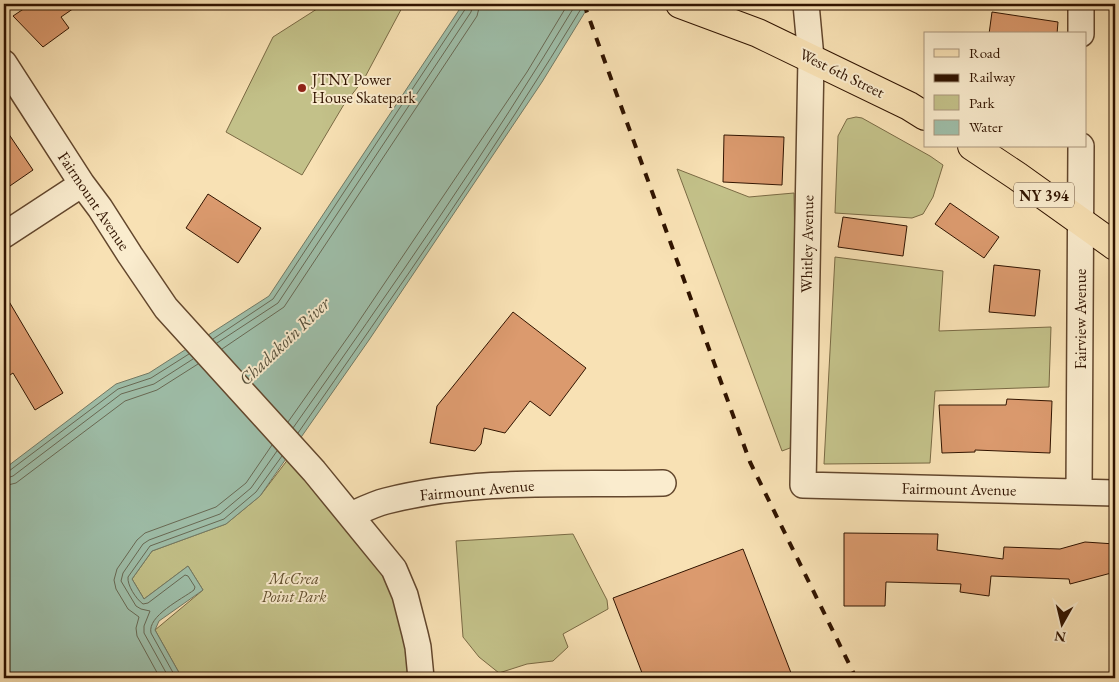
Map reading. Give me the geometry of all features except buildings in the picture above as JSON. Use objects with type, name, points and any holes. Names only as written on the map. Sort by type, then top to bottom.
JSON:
[{"type":"main road","name":"West 6th Street","points":[[680,4],[758,33],[909,106],[924,115]]},
{"type":"main road","name":"NY 394","points":[[975,148],[1115,246]]},
{"type":"street","name":"Whitley Avenue","points":[[803,485],[811,58],[806,4]]},
{"type":"street","points":[[1081,4],[1081,32]]},
{"type":"street","name":"Fairmount Avenue","points":[[4,63],[82,184],[166,308],[314,471],[351,515],[384,501],[441,489],[503,484],[663,483]]},
{"type":"street","name":"Fairview Avenue","points":[[1079,492],[1081,148]]},
{"type":"street","points":[[4,235],[82,184]]},
{"type":"street","name":"Fairmount Avenue","points":[[803,485],[1115,493]]},
{"type":"street","points":[[351,515],[394,569],[405,595],[418,647],[421,678]]},
{"type":"green space","name":"JTNY Power House Skatepark","points":[[322,4],[404,4],[364,79],[343,106],[302,175],[226,132],[273,37]]},
{"type":"green space","points":[[862,118],[943,165],[933,197],[923,214],[912,218],[835,213],[838,136],[847,119]]},
{"type":"green space","points":[[677,169],[749,197],[794,193],[798,445],[782,451]]},
{"type":"green space","points":[[835,257],[943,271],[939,331],[1051,327],[1049,387],[935,391],[930,463],[824,464]]},
{"type":"green space","name":"McCrea Point Park","points":[[295,450],[394,569],[421,678],[182,678],[155,630],[203,590],[188,566],[144,599],[132,579],[152,551],[226,524],[260,496]]},
{"type":"green space","points":[[573,534],[607,600],[608,609],[563,634],[568,647],[553,661],[527,664],[499,673],[479,657],[463,637],[456,541]]},
{"type":"water","name":"Chadakoin River","points":[[463,4],[590,4],[542,82],[369,340],[260,496],[226,524],[152,551],[132,579],[144,599],[188,566],[203,590],[159,621],[155,630],[182,678],[4,678],[4,469],[116,384],[149,373],[269,296]]},
{"type":"railway","points":[[584,4],[750,462],[856,678]]},
{"type":"place","name":"JTNY Power House Skatepark","points":[[302,88]]}]
